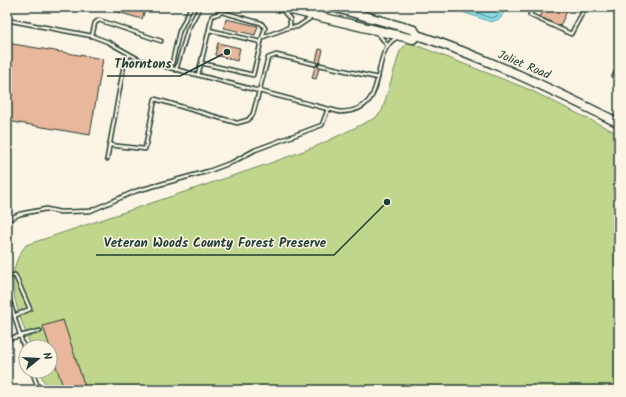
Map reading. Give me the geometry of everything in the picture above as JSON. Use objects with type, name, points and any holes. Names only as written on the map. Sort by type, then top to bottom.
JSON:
[{"type":"main road","name":"Joliet Road","points":[[280,7],[413,39],[417,35]]},
{"type":"main road","name":"Joliet Road","points":[[333,7],[360,10],[414,30],[417,35],[446,45],[544,86],[619,123]]},
{"type":"lane","points":[[171,68],[179,32],[192,7]]},
{"type":"lane","points":[[176,70],[188,29],[200,7]]},
{"type":"lane","points":[[280,7],[290,19],[290,27]]},
{"type":"lane","points":[[534,7],[530,15],[571,34],[584,10],[591,7]]},
{"type":"lane","points":[[198,75],[212,16],[222,12],[261,23],[265,28],[253,75],[201,63]]},
{"type":"lane","points":[[262,38],[290,27],[297,27],[302,22],[316,16]]},
{"type":"lane","points":[[7,20],[92,36],[108,42],[140,60],[340,112],[350,112],[367,103],[373,95],[387,45],[400,35]]},
{"type":"lane","points":[[92,36],[95,23],[99,20],[161,41]]},
{"type":"lane","points":[[374,29],[387,45]]},
{"type":"lane","points":[[209,30],[261,42]]},
{"type":"lane","points":[[106,159],[124,65],[129,55]]},
{"type":"lane","points":[[109,144],[145,150],[155,99],[237,123],[248,120],[253,114],[268,58],[276,55],[315,64]]},
{"type":"lane","points":[[320,65],[378,78]]},
{"type":"lane","points":[[614,77],[619,66]]},
{"type":"lane","points":[[7,220],[20,214],[40,210],[77,213],[90,211],[136,191],[209,171],[233,162],[255,150],[322,125],[328,109]]},
{"type":"lane","points":[[7,277],[15,275],[30,309],[14,316]]},
{"type":"lane","points":[[7,292],[20,337]]},
{"type":"lane","points":[[7,334],[12,338],[40,331]]},
{"type":"lane","points":[[35,379],[39,390]]},
{"type":"green space","points":[[408,42],[528,89],[619,134],[619,390],[48,390],[43,379],[58,379],[58,339],[28,339],[14,295],[14,270],[18,257],[26,245],[265,165],[317,146],[375,118],[382,111],[400,51]]},
{"type":"water","points":[[448,7],[507,7],[500,19],[491,22]]},
{"type":"building","points":[[115,7],[146,7],[142,19],[114,11]]},
{"type":"building","points":[[545,7],[569,7],[560,26],[540,17]]},
{"type":"building","points":[[226,19],[258,26],[255,35],[224,28]]},
{"type":"building","points":[[7,43],[103,59],[90,135],[7,121]]},
{"type":"building","points":[[218,43],[240,48],[237,61],[215,55]]},
{"type":"building","points":[[319,49],[323,50],[320,62],[318,64],[316,61]]},
{"type":"building","points":[[317,65],[319,68],[316,79],[312,78]]},
{"type":"building","points":[[63,320],[86,390],[64,390],[58,372],[58,339],[47,339],[43,326]]},
{"type":"place","name":"Thorntons","points":[[227,52]]},
{"type":"place","name":"Veteran Woods County Forest Preserve","points":[[387,202]]}]
